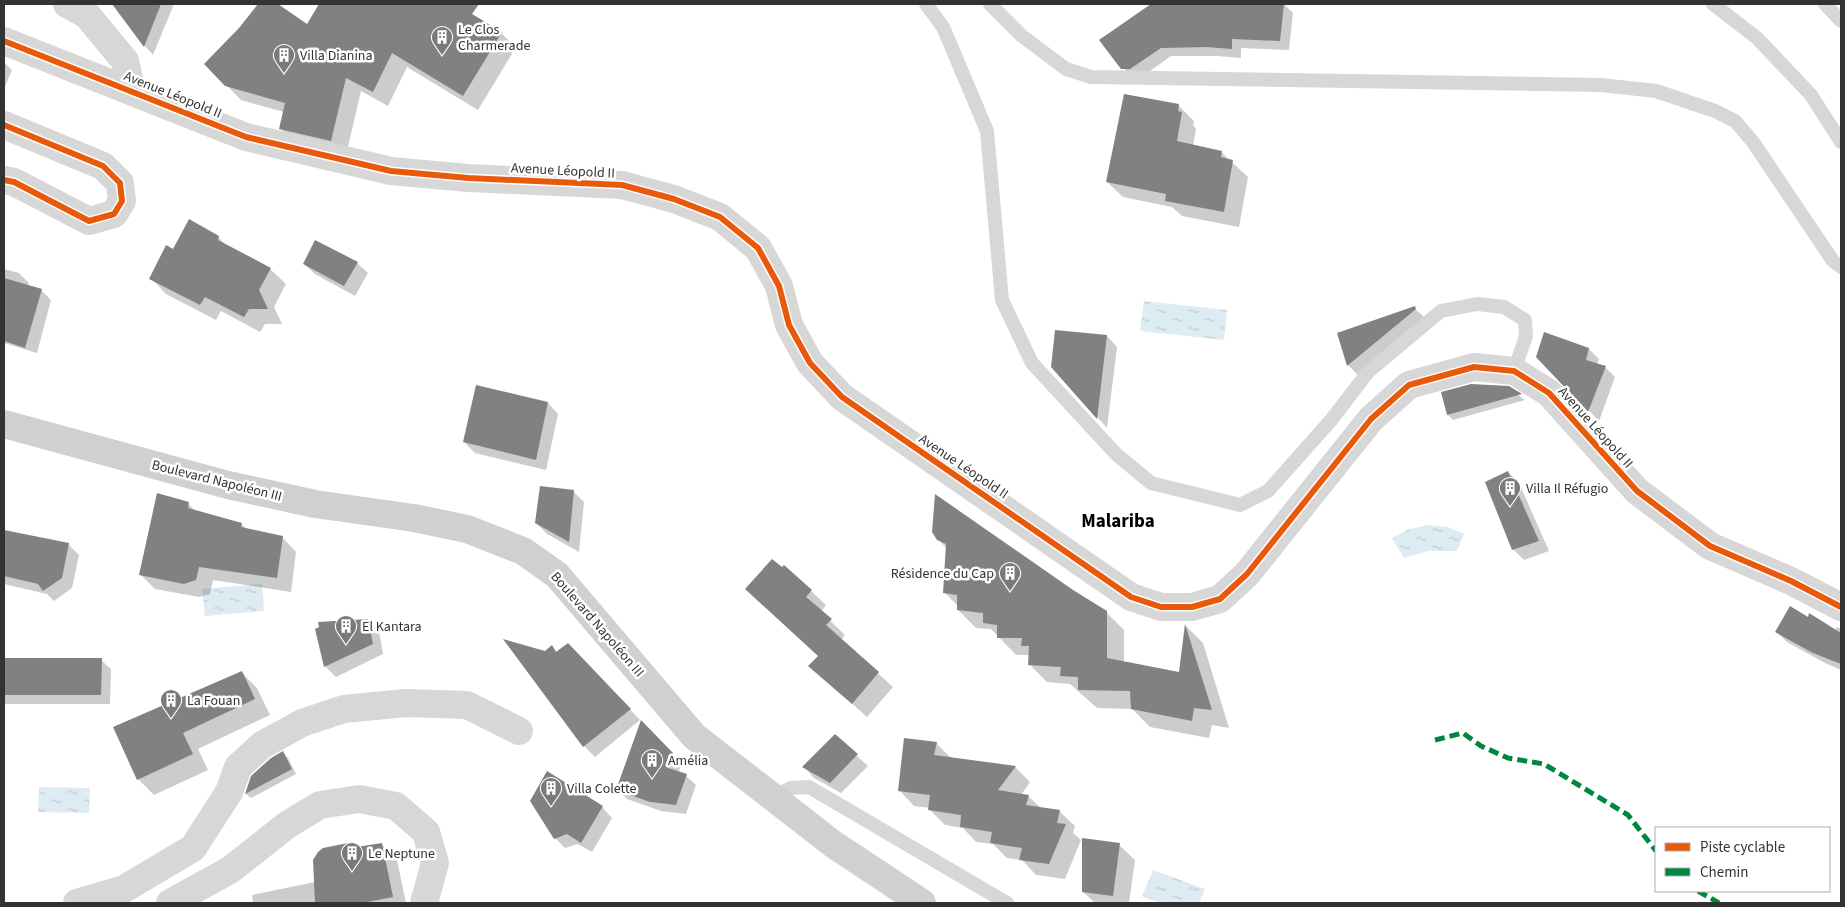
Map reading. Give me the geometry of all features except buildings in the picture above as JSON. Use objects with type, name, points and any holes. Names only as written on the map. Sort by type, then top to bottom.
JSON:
[{"type":"main road","name":"Boulevard Napoléon III","points":[[4,424],[228,485],[315,504],[414,518],[467,529],[523,551],[557,575],[694,736],[833,844],[922,903]]},
{"type":"street","points":[[67,4],[86,16],[125,62],[132,91]]},
{"type":"street","name":"Avenue Léopold II","points":[[4,41],[246,137],[391,172],[622,186],[674,200],[720,217],[758,248],[779,286],[789,325],[810,363],[842,398],[1132,597],[1161,607],[1192,607],[1220,599],[1247,574],[1371,419],[1409,385],[1474,367],[1514,371],[1549,393],[1637,491],[1710,546],[1791,581],[1841,607]]},
{"type":"street","points":[[4,125],[103,166],[120,183],[122,201],[114,214],[88,221],[39,194],[14,182],[4,180]]},
{"type":"street","points":[[77,903],[124,889],[193,848],[229,792],[238,767],[262,745],[302,723],[344,709],[406,703],[467,706],[519,731]]},
{"type":"street","points":[[170,903],[230,870],[287,826],[320,805],[359,799],[396,806],[426,832],[435,863],[424,903]]},
{"type":"lane","points":[[926,4],[943,27],[987,131],[1002,300],[1032,363],[1116,454],[1151,483],[1240,505],[1268,491],[1332,419],[1368,372],[1441,311],[1477,304],[1504,307],[1525,320],[1526,336],[1514,371]]},
{"type":"lane","points":[[990,4],[1022,36],[1066,69],[1091,77],[1602,85],[1656,91],[1715,111],[1734,121],[1753,142],[1833,261],[1841,267]]},
{"type":"lane","points":[[1713,4],[1757,38],[1811,95],[1841,142]]},
{"type":"lane","points":[[1825,4],[1841,21]]},
{"type":"lane","points":[[772,798],[791,788],[809,787],[1007,903]]},
{"type":"water","points":[[1144,301],[1227,310],[1224,340],[1140,331]]},
{"type":"water","points":[[1429,525],[1448,527],[1464,534],[1457,551],[1428,551],[1404,558],[1392,538],[1409,529]]},
{"type":"water","points":[[262,584],[264,611],[205,616],[202,589]]},
{"type":"water","points":[[39,787],[90,788],[89,813],[38,812]]},
{"type":"water","points":[[1153,870],[1205,889],[1199,903],[1160,903],[1142,896]]},
{"type":"marked path","points":[[1435,740],[1463,733],[1481,746],[1508,758],[1544,764],[1628,815],[1655,850]]},
{"type":"marked path","points":[[1700,892],[1719,903]]},
{"type":"cycle path","points":[[4,41],[246,137],[391,171],[468,178],[622,185],[674,199],[720,217],[758,248],[779,286],[789,325],[810,363],[842,397],[1131,597],[1161,607],[1192,607],[1220,599],[1247,574],[1371,419],[1409,385],[1474,367],[1514,371],[1549,393],[1637,491],[1710,546],[1791,581],[1841,607]]},
{"type":"cycle path","points":[[4,125],[103,166],[120,183],[122,201],[114,214],[89,221],[14,182],[4,180]]},
{"type":"place","name":"Le Clos Charmerade","points":[[442,56]]},
{"type":"place","name":"Villa Dianina","points":[[284,74]]},
{"type":"place","name":"Villa Il Réfugio","points":[[1510,507]]},
{"type":"place","name":"Résidence du Cap","points":[[1010,592]]},
{"type":"place","name":"El Kantara","points":[[346,645]]},
{"type":"place","name":"La Fouan","points":[[171,719]]},
{"type":"place","name":"Amélia","points":[[652,779]]},
{"type":"place","name":"Villa Colette","points":[[551,807]]},
{"type":"place","name":"Le Neptune","points":[[352,872]]},
{"type":"district","name":"Malariba","points":[[1118,520]]}]
